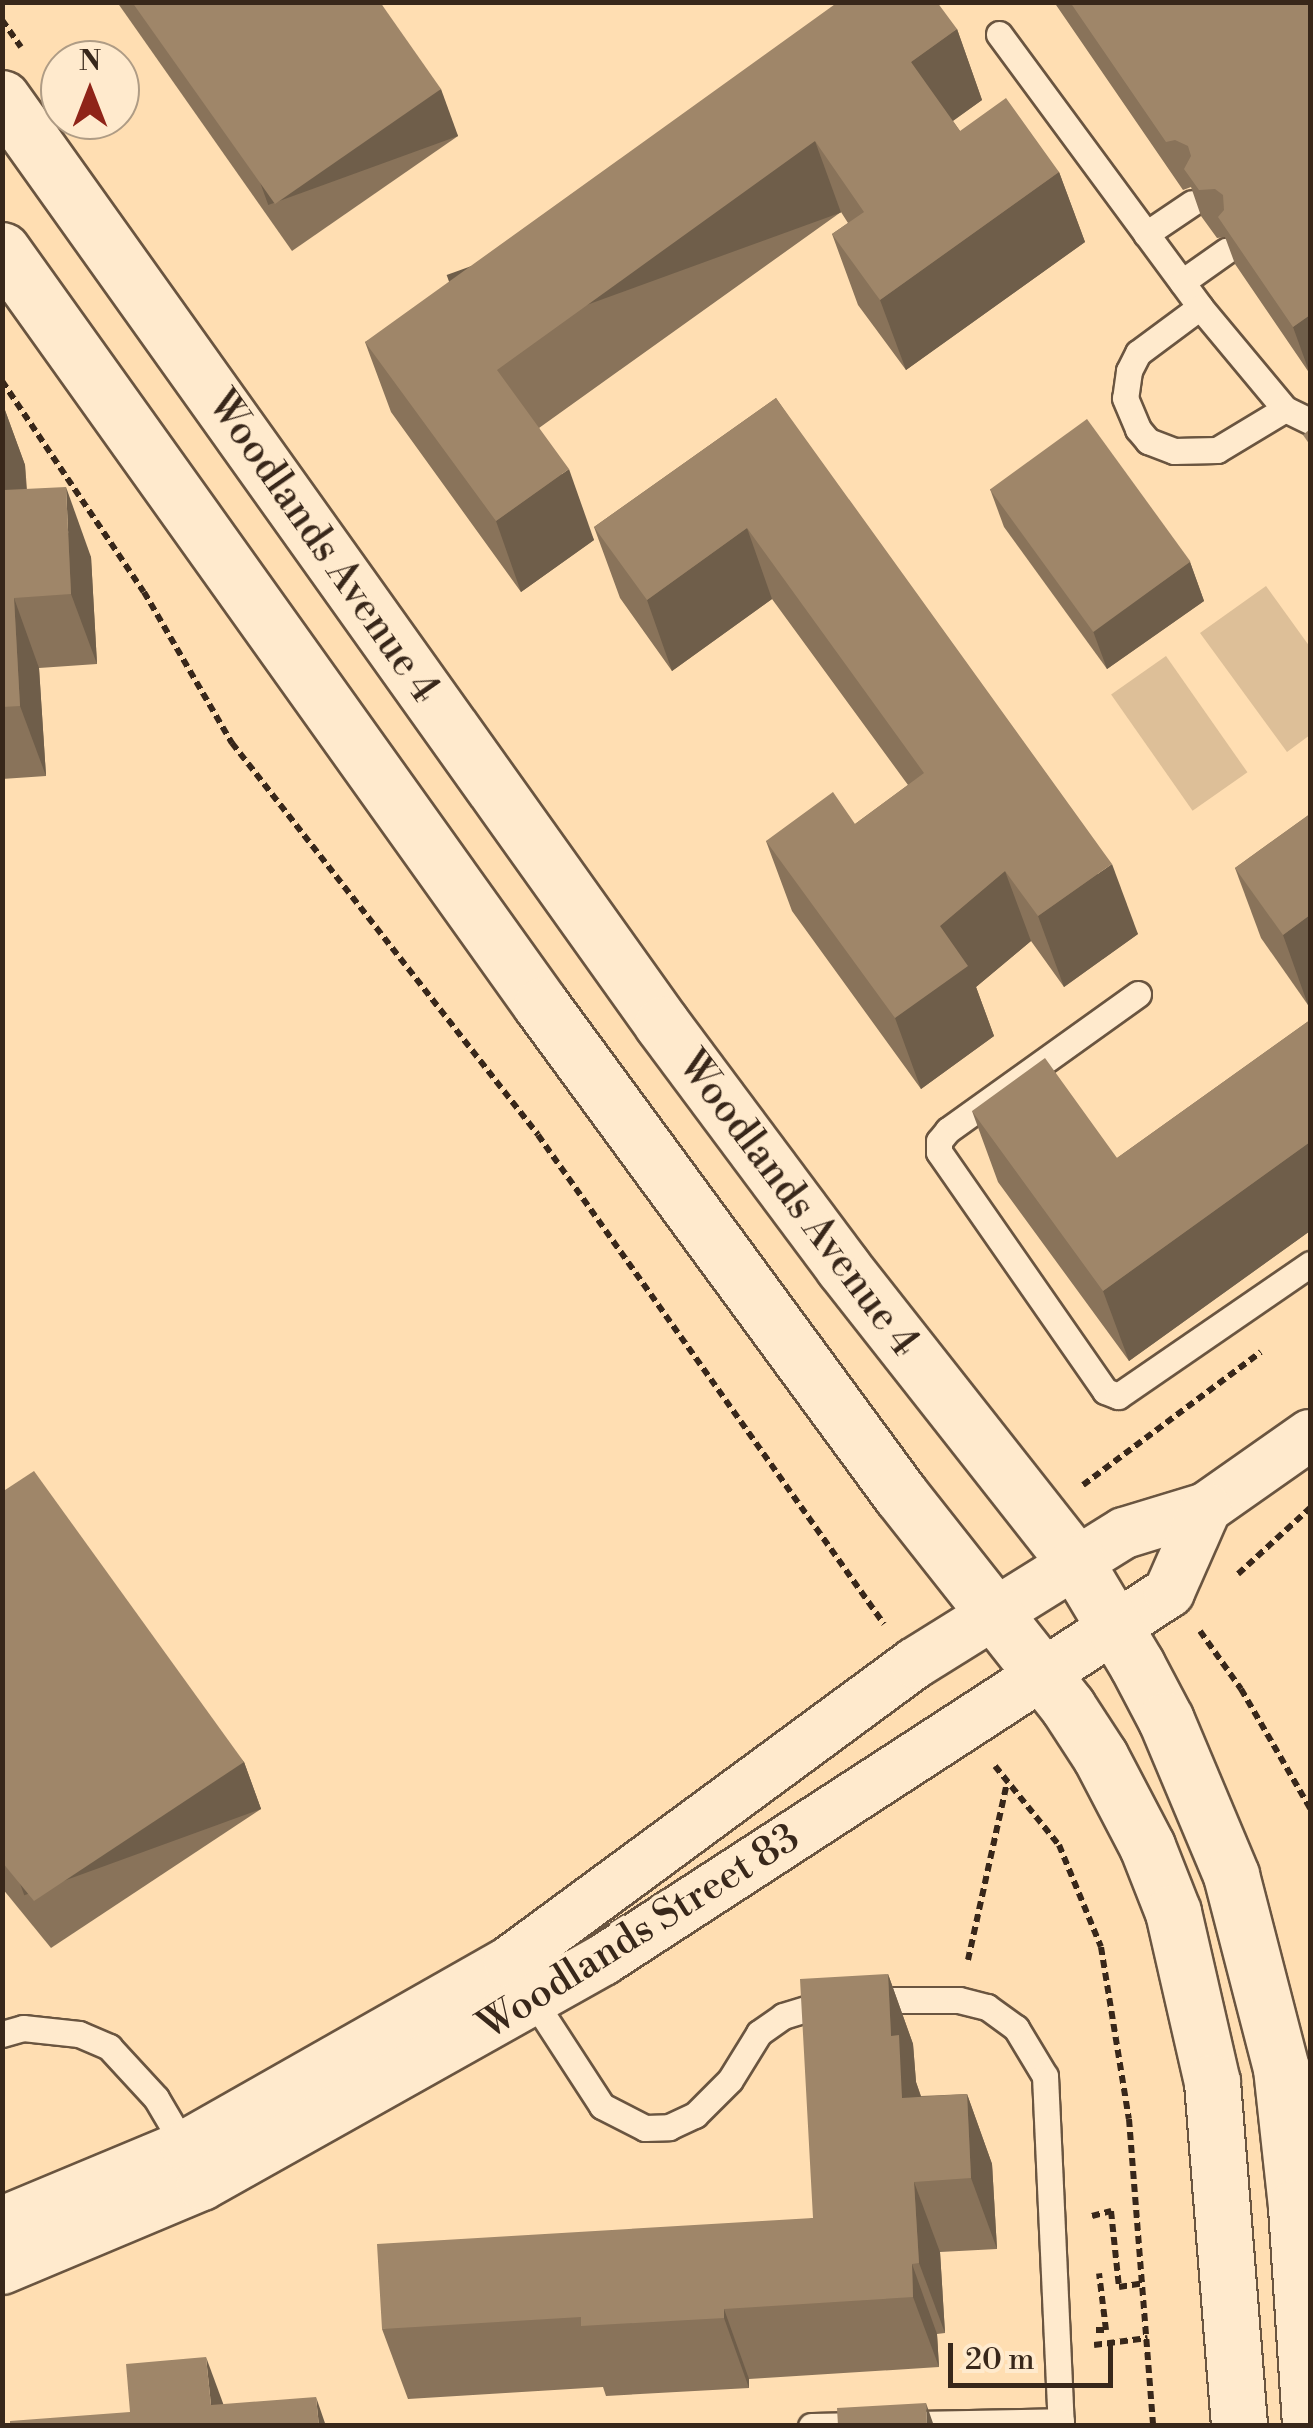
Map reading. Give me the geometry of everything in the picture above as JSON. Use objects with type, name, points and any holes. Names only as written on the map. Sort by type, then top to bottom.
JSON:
[{"type":"main road","name":"Woodlands Avenue 4","points":[[2,98],[662,1024],[843,1267],[1076,1563],[1116,1629],[1166,1720],[1232,1874],[1281,2068],[1296,2207],[1310,2426]]},
{"type":"main road","points":[[2,250],[541,1005],[900,1494],[1041,1673],[1100,1756],[1147,1846],[1173,1912],[1212,2082],[1238,2426]]},
{"type":"street","points":[[1206,1508],[1310,1435]]},
{"type":"street","name":"Woodlands Street 83","points":[[522,1982],[915,1663],[1124,1533],[1206,1508]]},
{"type":"street","name":"Woodlands Street 83","points":[[2,2269],[522,1982],[1116,1629],[1169,1592],[1206,1508]]},
{"type":"street","name":"Woodlands Street 83","points":[[2,2222],[194,2166]]},
{"type":"lane","points":[[999,34],[1200,306],[1284,410],[1310,421]]},
{"type":"lane","points":[[1146,234],[1192,203]]},
{"type":"lane","points":[[1182,282],[1226,251]]},
{"type":"lane","points":[[1200,306],[1163,330],[1133,362],[1125,398],[1138,430],[1148,441],[1174,451],[1217,450],[1284,410]]},
{"type":"lane","points":[[1138,994],[948,1130],[939,1140],[939,1152],[1105,1391],[1118,1396],[1310,1264]]},
{"type":"lane","points":[[522,1982],[602,2106],[621,2120],[645,2128],[669,2127],[695,2115],[730,2080],[760,2033],[783,2016],[870,2000],[959,2000],[987,2008],[1016,2028],[1046,2076],[1061,2423],[811,2426]]},
{"type":"lane","points":[[2,2034],[23,2028],[80,2034],[109,2047],[156,2098],[194,2166]]},
{"type":"path","points":[[2,381],[144,592],[232,743],[538,1135],[886,1627],[870,1639]]},
{"type":"path","points":[[1082,1486],[1265,1349]]},
{"type":"path","points":[[1230,1581],[1310,1508]]},
{"type":"path","points":[[1190,1618],[1242,1689],[1309,1797],[1310,1808]]},
{"type":"path","points":[[988,1758],[1059,1846],[1101,1948],[1129,2118],[1145,2284],[1153,2426]]},
{"type":"path","points":[[959,2000],[1008,1780]]},
{"type":"path","points":[[1094,2234],[1092,2214],[1111,2212],[1119,2287],[1145,2284]]},
{"type":"path","points":[[1057,2332],[1106,2330],[1097,2253]]},
{"type":"path","points":[[1115,2344],[1148,2338]]},
{"type":"shaded area","points":[[1266,586],[1310,647],[1310,735],[1287,752],[1200,633]]},
{"type":"shaded area","points":[[1166,656],[1247,772],[1193,811],[1111,694]]},
{"type":"building","points":[[132,2],[380,2],[441,89],[275,204]]},
{"type":"building","points":[[838,2],[937,2],[957,29],[911,62],[960,131],[1006,98],[1059,172],[880,300],[832,234],[864,212],[815,141],[497,370],[569,469],[496,521],[365,342]]},
{"type":"building","points":[[1070,2],[1310,2],[1310,315],[1293,327],[1218,217],[1224,210],[1223,195],[1215,189],[1199,190],[1184,169],[1191,156],[1188,146],[1175,140],[1166,142]]},
{"type":"building","points":[[776,398],[1112,864],[1038,916],[1005,871],[940,926],[968,966],[895,1018],[766,841],[833,792],[855,824],[924,773],[747,528],[647,600],[594,527]]},
{"type":"building","points":[[1087,419],[1190,561],[1093,632],[990,490]]},
{"type":"building","points":[[2,450],[4,490],[66,487],[71,594],[14,598],[20,706],[2,707]]},
{"type":"building","points":[[1310,814],[1310,915],[1283,935],[1235,868]]},
{"type":"building","points":[[1310,1020],[1310,1142],[1103,1291],[972,1111],[1045,1058],[1117,1158]]},
{"type":"building","points":[[34,1471],[244,1762],[34,1901],[2,1862],[2,1492]]},
{"type":"building","points":[[888,1974],[891,2036],[899,2035],[902,2098],[967,2094],[971,2178],[914,2182],[919,2263],[912,2264],[913,2297],[724,2309],[724,2318],[581,2326],[581,2317],[382,2329],[377,2244],[813,2218],[800,1979]]},
{"type":"building","points":[[206,2357],[211,2405],[316,2397],[319,2426],[10,2426],[10,2421],[130,2412],[126,2364]]},
{"type":"building","points":[[926,2403],[927,2426],[838,2426],[837,2408]]}]
